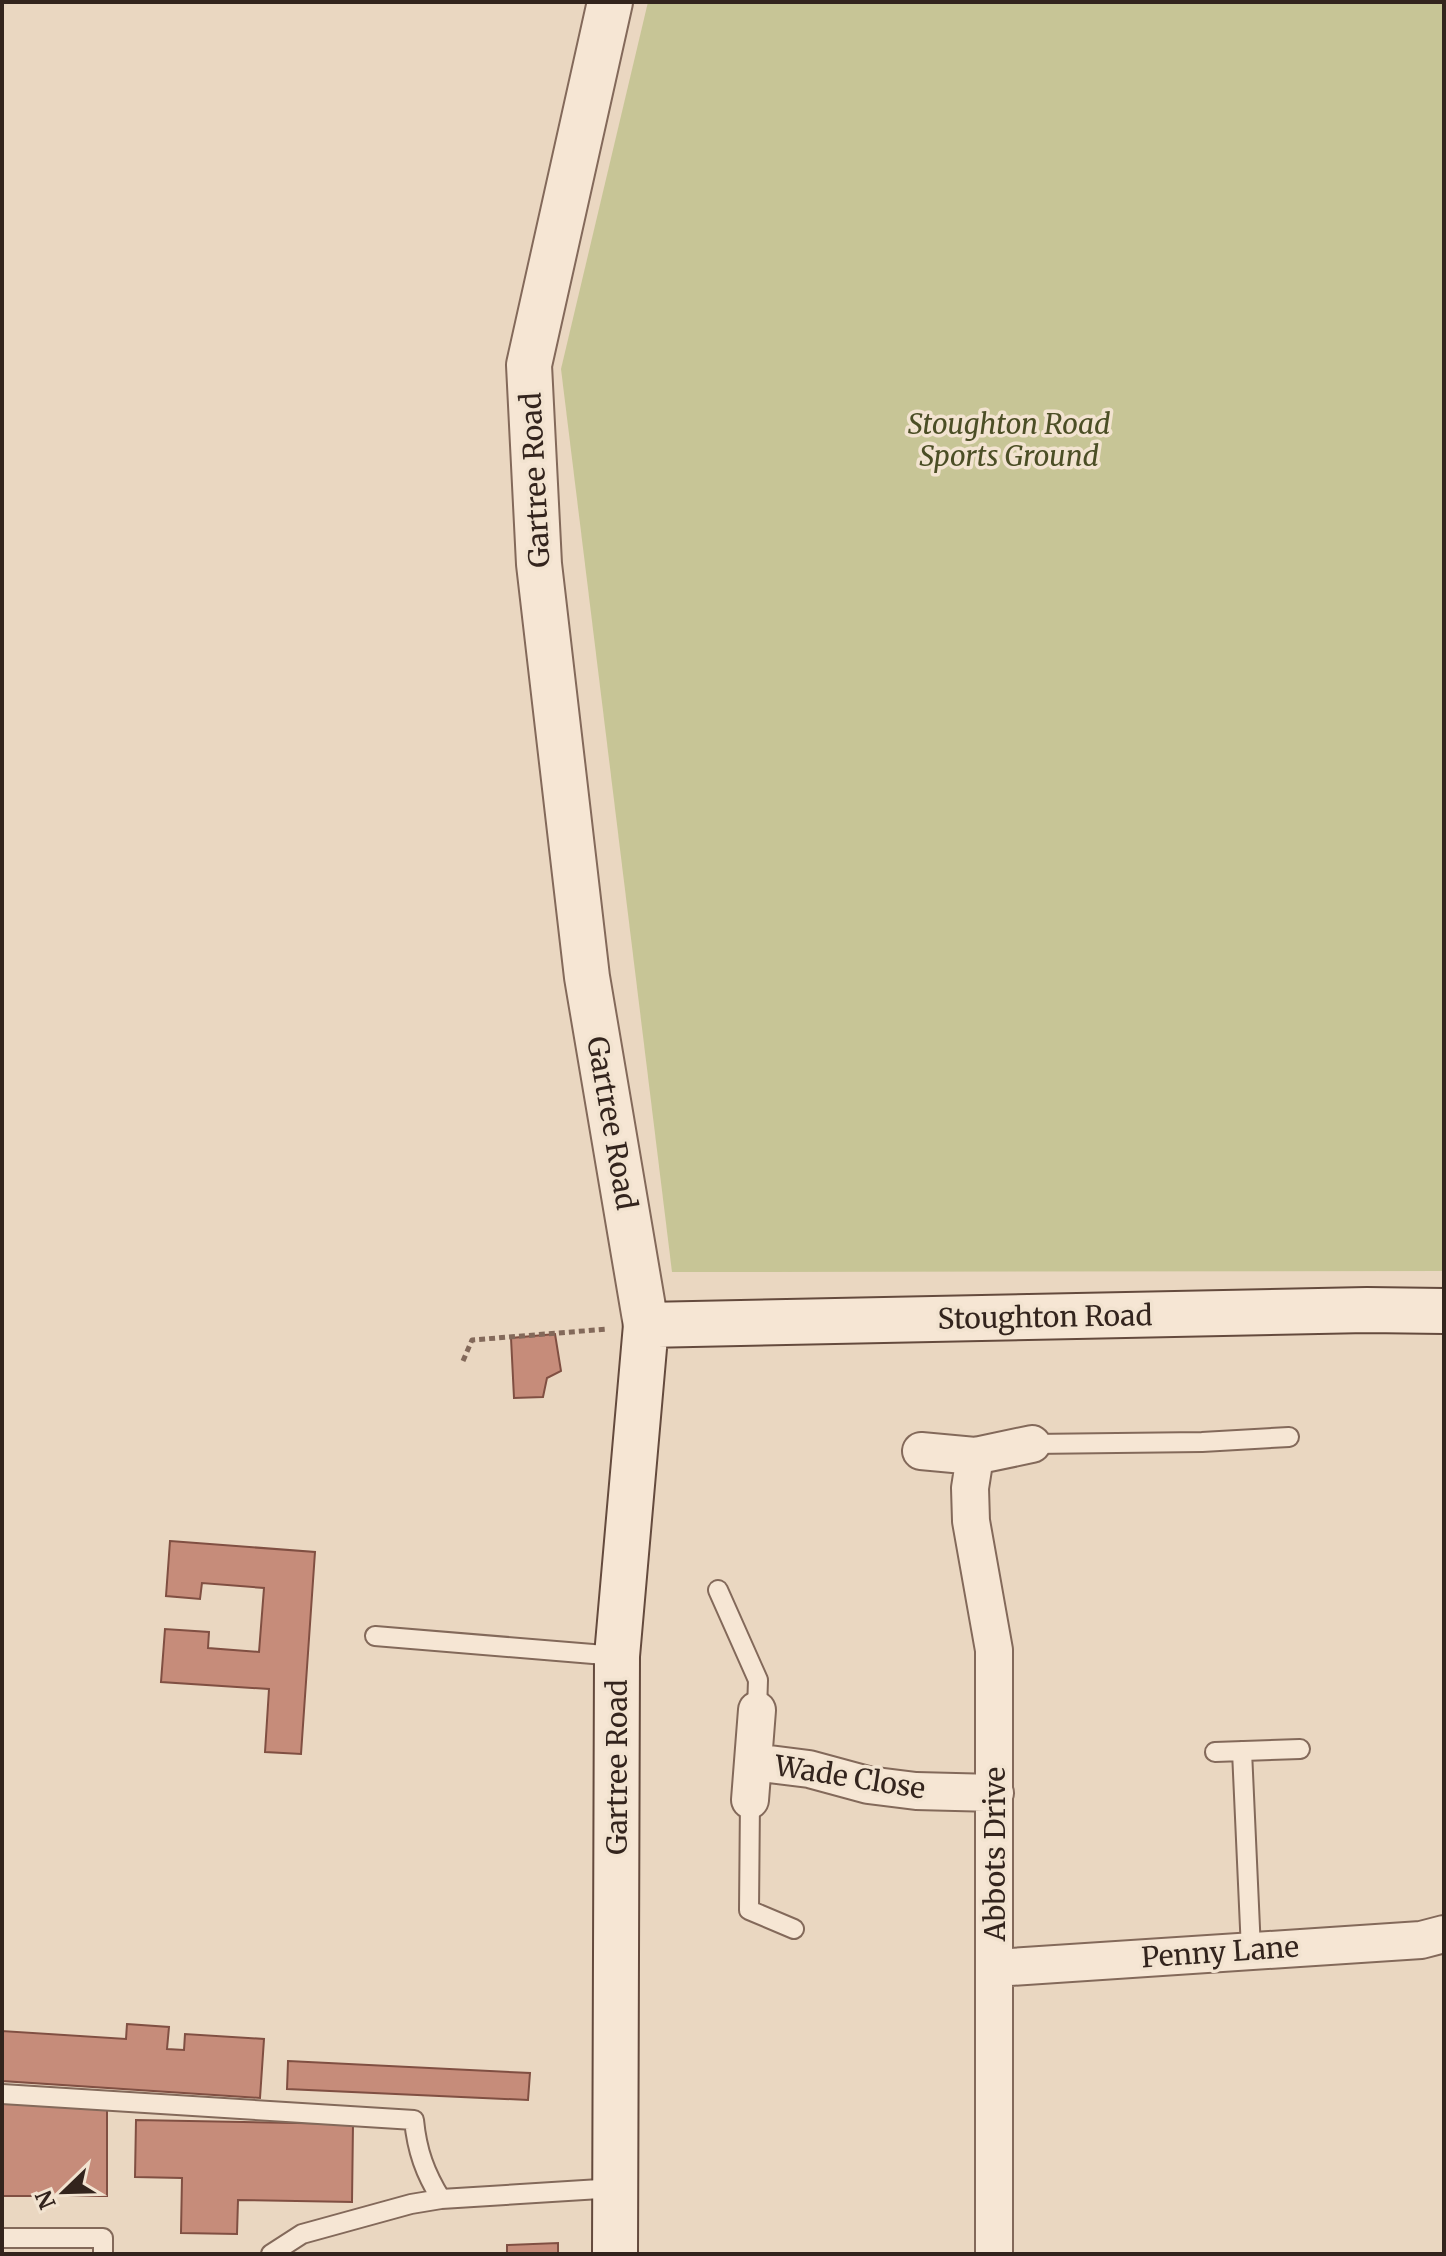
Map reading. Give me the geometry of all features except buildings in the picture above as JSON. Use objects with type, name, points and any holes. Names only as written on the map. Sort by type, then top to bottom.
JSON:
[{"type":"main road","name":"Gartree Road","points":[[610,2],[529,365],[539,564],[587,977],[646,1325],[617,1656],[615,2254]]},
{"type":"main road","name":"Stoughton Road","points":[[646,1325],[1351,1310],[1444,1311]]},
{"type":"street","points":[[921,1451],[975,1456],[1032,1444]]},
{"type":"street","name":"Abbots Drive","points":[[975,1456],[970,1488],[971,1521],[994,1650],[994,2254]]},
{"type":"street","name":"Wade Close","points":[[750,1800],[757,1710]]},
{"type":"street","name":"Wade Close","points":[[753,1762],[809,1769],[868,1785],[916,1791],[995,1793]]},
{"type":"street","name":"Penny Lane","points":[[995,1968],[1421,1940],[1444,1934]]},
{"type":"lane","points":[[1032,1444],[1202,1442],[1289,1437]]},
{"type":"lane","points":[[718,1590],[758,1680],[757,1710]]},
{"type":"lane","points":[[375,1636],[617,1656]]},
{"type":"lane","points":[[1215,1752],[1300,1749]]},
{"type":"lane","points":[[1242,1751],[1251,1950]]},
{"type":"lane","points":[[750,1800],[749,1910],[794,1929]]},
{"type":"lane","points":[[2,2094],[414,2120],[416,2144],[424,2172],[441,2199]]},
{"type":"lane","points":[[271,2254],[302,2234],[323,2227],[441,2199],[616,2188]]},
{"type":"lane","points":[[2,2238],[103,2238],[103,2254]]},
{"type":"path","points":[[463,1361],[472,1340],[646,1325]]},
{"type":"green space","name":"Stoughton Road Sports Ground","points":[[648,2],[1444,2],[1444,1271],[672,1272],[561,369]]}]
